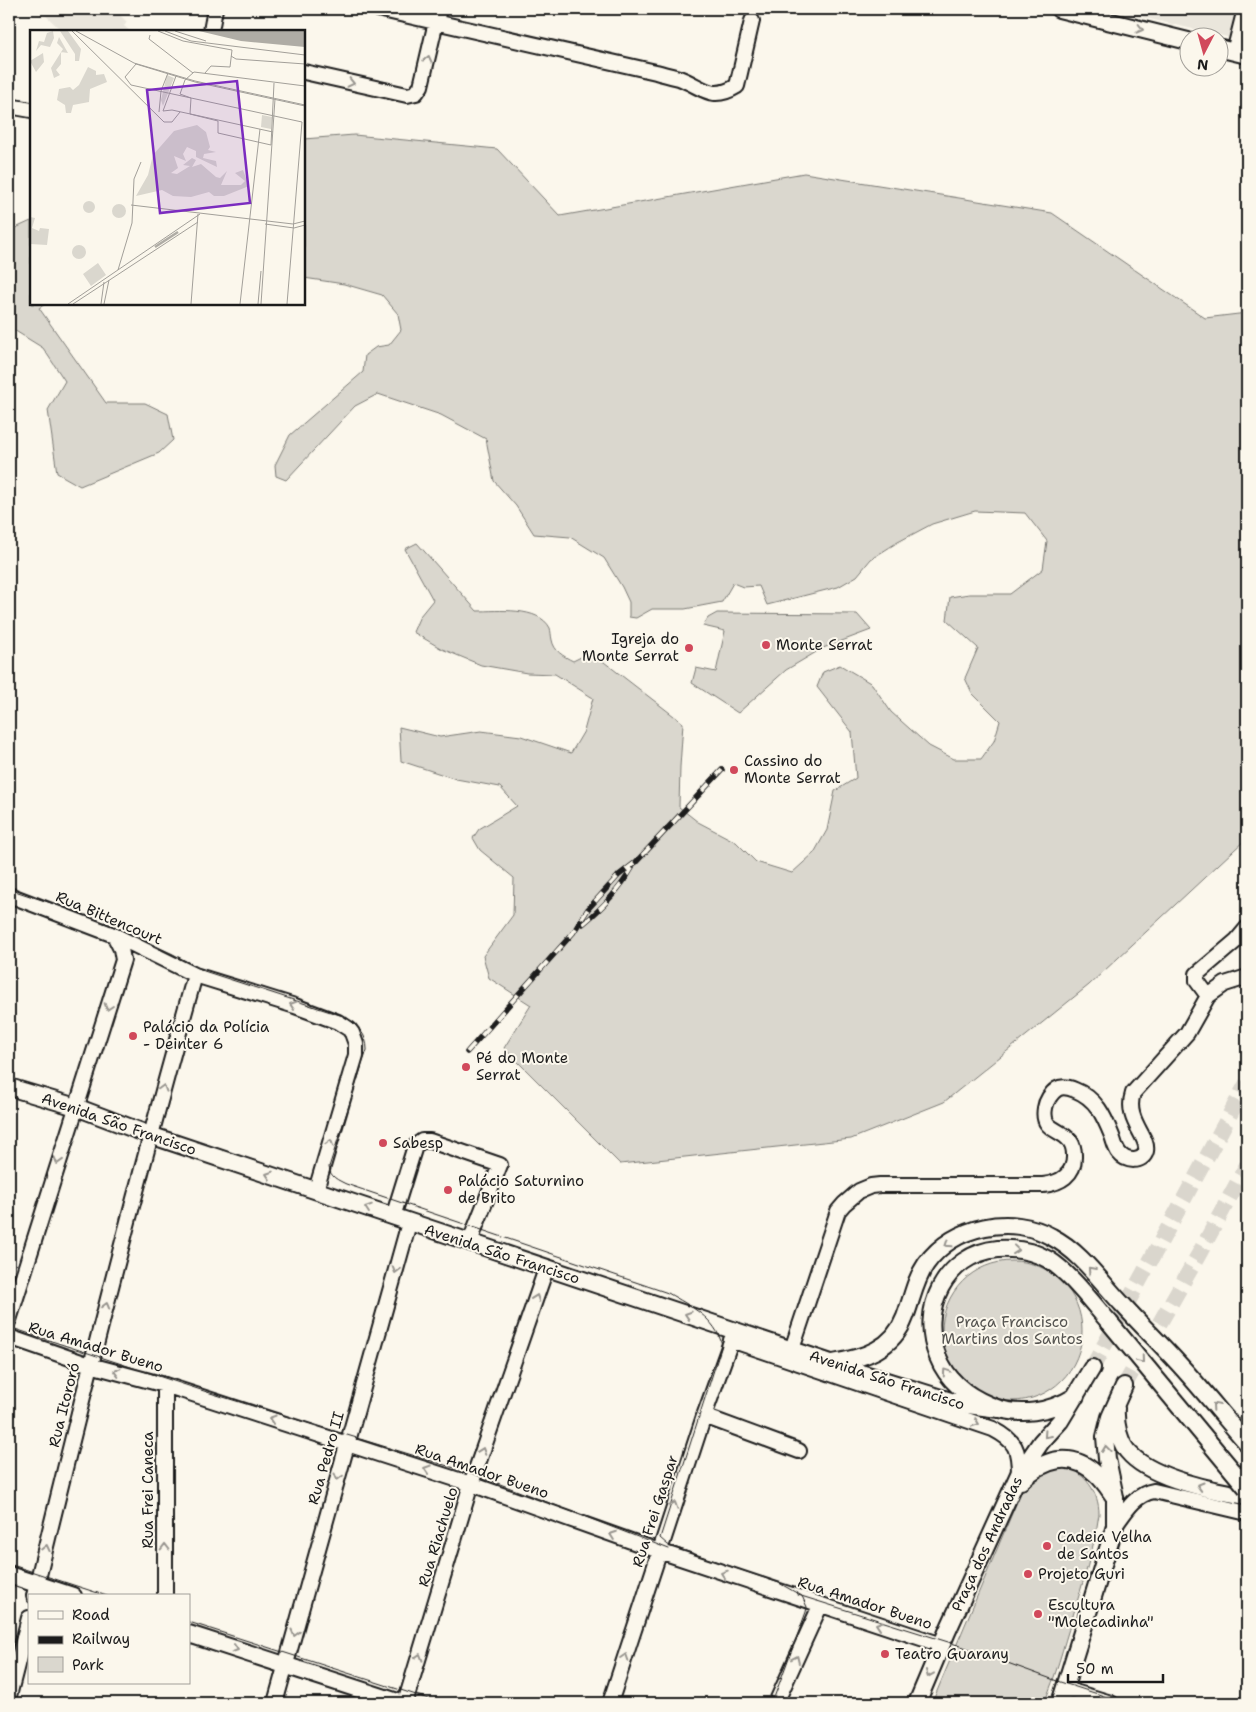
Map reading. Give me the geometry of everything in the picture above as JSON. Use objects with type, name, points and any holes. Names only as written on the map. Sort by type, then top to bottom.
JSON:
[{"type":"main road","points":[[1058,9],[1178,38]]},
{"type":"main road","name":"Avenida São Francisco","points":[[9,1087],[76,1107],[150,1135],[316,1190],[733,1335],[792,1349],[947,1401],[973,1407],[999,1409]]},
{"type":"main road","points":[[833,1363],[869,1354],[889,1342],[896,1335],[926,1264],[941,1248],[961,1236],[980,1228],[1015,1225],[1038,1230],[1064,1244],[1179,1364],[1247,1443]]},
{"type":"main road","points":[[1076,1396],[1063,1404],[1042,1411],[1016,1412],[999,1409],[983,1403],[958,1386],[950,1378],[937,1356],[932,1334],[931,1317],[940,1288],[957,1266],[973,1256],[1007,1248],[1023,1250],[1049,1260],[1061,1270],[1110,1323],[1247,1488]]},
{"type":"main road","name":"Praça dos Andradas","points":[[917,1703],[1016,1481],[1041,1442],[1060,1421],[1092,1368]]},
{"type":"main road","points":[[1063,1696],[1115,1526],[1115,1497],[1105,1443],[1110,1417],[1124,1386]]},
{"type":"main road","points":[[1117,1404],[1116,1416],[1121,1440],[1124,1447],[1137,1460],[1154,1471],[1189,1483],[1247,1496]]},
{"type":"main road","points":[[1016,1481],[1050,1461],[1065,1460],[1088,1467],[1115,1497]]},
{"type":"main road","points":[[9,1575],[36,1590],[61,1594]]},
{"type":"main road","points":[[190,1634],[403,1703]]},
{"type":"street","points":[[211,30],[215,9]]},
{"type":"street","points":[[378,9],[656,72],[679,78],[712,94],[726,92],[737,86],[752,21]]},
{"type":"street","points":[[305,72],[407,95],[416,93],[421,86],[440,9]]},
{"type":"street","points":[[1233,51],[1244,9]]},
{"type":"street","points":[[9,106],[30,110]]},
{"type":"street","name":"Rua Bittencourt","points":[[9,895],[114,935],[195,976],[295,1006],[338,1022],[349,1029],[356,1044],[356,1055],[316,1190]]},
{"type":"street","points":[[1208,996],[1197,981],[1197,974],[1237,940],[1247,928]]},
{"type":"street","points":[[114,935],[121,949],[123,960]]},
{"type":"street","points":[[9,1320],[123,960],[129,954],[141,948]]},
{"type":"street","name":"Rua Itororó","points":[[36,1590],[90,1365],[150,1135],[195,976]]},
{"type":"street","points":[[792,1349],[838,1211],[859,1191],[872,1186],[998,1184],[1043,1186],[1062,1180],[1073,1166],[1074,1150],[1068,1139],[1048,1125],[1045,1121],[1044,1111],[1048,1099],[1056,1090],[1062,1087],[1074,1089],[1087,1096],[1099,1108],[1105,1118],[1118,1153],[1127,1159],[1140,1159],[1144,1155],[1146,1146],[1133,1119],[1131,1102],[1133,1093],[1187,1033],[1208,996],[1225,984],[1247,977]]},
{"type":"street","points":[[393,1217],[415,1146],[422,1141],[430,1141],[500,1165],[474,1228],[470,1243]]},
{"type":"street","name":"Rua Pedro II","points":[[276,1703],[409,1223]]},
{"type":"street","name":"Rua Riachuelo","points":[[403,1703],[471,1484],[546,1269]]},
{"type":"street","name":"Rua Frei Gaspar","points":[[610,1703],[704,1416],[733,1335]]},
{"type":"street","name":"Avenida São Francisco","points":[[733,1335],[993,1429],[1009,1439],[1014,1446],[1019,1460],[1016,1481]]},
{"type":"street","name":"Rua Amador Bueno","points":[[9,1337],[90,1365],[165,1385],[471,1484],[659,1551],[942,1646]]},
{"type":"street","name":"Rua Frei Caneca","points":[[165,1385],[165,1594]]},
{"type":"street","points":[[704,1416],[799,1451]]},
{"type":"street","points":[[1115,1526],[1137,1498],[1147,1492],[1154,1491],[1247,1513]]},
{"type":"street","points":[[776,1703],[820,1606]]},
{"type":"street","points":[[9,1696],[28,1622]]},
{"type":"street","points":[[1063,1696],[1111,1703]]},
{"type":"shaded area","points":[[39,9],[114,9],[127,22],[124,26],[129,30],[61,30]]},
{"type":"shaded area","points":[[1107,9],[1243,9],[1236,39],[1228,37],[1228,28],[1189,28]]},
{"type":"green space","points":[[354,135],[497,149],[560,216],[804,173],[1052,213],[1205,318],[1247,313],[1247,838],[1089,985],[944,1102],[851,1139],[620,1164],[504,1048],[531,1005],[489,978],[483,956],[513,915],[514,878],[480,850],[473,838],[479,829],[517,806],[500,787],[456,779],[401,761],[399,727],[440,737],[481,731],[521,736],[571,753],[584,731],[593,698],[555,674],[527,673],[481,665],[442,649],[413,632],[420,616],[433,600],[405,549],[417,543],[477,611],[517,611],[537,616],[545,621],[550,628],[553,644],[562,655],[573,661],[591,652],[683,723],[679,807],[698,822],[736,842],[756,862],[792,873],[814,853],[827,830],[835,791],[856,778],[852,732],[817,687],[823,672],[840,665],[872,684],[891,712],[929,746],[954,759],[981,759],[994,741],[1000,721],[972,693],[965,678],[978,648],[947,620],[950,597],[969,594],[1010,594],[1043,569],[1047,541],[1025,513],[975,511],[932,524],[898,542],[871,559],[857,576],[838,587],[767,605],[759,586],[743,587],[733,583],[722,602],[685,609],[652,609],[636,618],[629,617],[629,602],[604,558],[570,537],[534,534],[516,506],[494,481],[486,439],[441,415],[378,394],[355,406],[286,480],[276,476],[275,465],[290,435],[363,372],[365,355],[376,347],[389,345],[401,330],[398,314],[382,295],[344,284],[305,278],[305,139]]},
{"type":"green space","points":[[30,221],[30,305],[44,305],[39,308],[106,403],[145,403],[168,414],[173,440],[159,453],[80,486],[57,473],[48,410],[65,381],[43,348],[9,327],[9,231]]},
{"type":"green space","points":[[717,613],[857,614],[871,630],[823,648],[786,670],[738,713],[692,683],[696,668],[716,672],[725,631],[703,626],[708,618]]},
{"type":"green space","name":"Praça Francisco Martins dos Santos","points":[[1012,1261],[1026,1262],[1039,1266],[1062,1281],[1077,1304],[1081,1317],[1081,1345],[1077,1358],[1062,1381],[1039,1396],[1026,1400],[1012,1401],[998,1400],[985,1396],[962,1381],[947,1358],[943,1345],[942,1331],[943,1317],[947,1304],[962,1281],[985,1266],[998,1262]]},
{"type":"green space","points":[[1066,1465],[1090,1485],[1097,1498],[1099,1514],[1084,1580],[1056,1672],[1044,1703],[932,1703],[1022,1490],[1032,1475]]},
{"type":"tunnel","points":[[1092,1368],[1247,1083]]},
{"type":"tunnel","points":[[1124,1386],[1247,1165]]},
{"type":"tram line","points":[[9,889],[72,910],[124,931],[204,971],[346,1017],[354,1024],[364,1035],[367,1050],[329,1167],[337,1180],[668,1293],[693,1308],[708,1320],[714,1327],[722,1345],[660,1538],[668,1545],[779,1583],[802,1596],[807,1607],[806,1612],[772,1703]]},
{"type":"tram line","points":[[9,1327],[207,1392],[474,1474],[669,1549]]},
{"type":"tram line","points":[[9,1564],[101,1594]]},
{"type":"tram line","points":[[798,1595],[961,1646],[1057,1681],[1126,1703]]},
{"type":"tram line","points":[[190,1622],[441,1703]]},
{"type":"railway","points":[[467,1052],[573,933],[588,909],[619,875],[636,862],[722,770]]},
{"type":"railway","points":[[583,924],[610,898],[632,868]]},
{"type":"place","name":"Monte Serrat","points":[[766,645]]},
{"type":"place","name":"Igreja do Monte Serrat","points":[[689,648]]},
{"type":"place","name":"Cassino do Monte Serrat","points":[[734,770]]},
{"type":"place","name":"Palácio da Polícia - Deinter 6","points":[[133,1036]]},
{"type":"place","name":"Pé do Monte Serrat","points":[[466,1067]]},
{"type":"place","name":"Sabesp","points":[[383,1143]]},
{"type":"place","name":"Palácio Saturnino de Brito","points":[[448,1190]]},
{"type":"place","name":"Cadeia Velha de Santos","points":[[1047,1546]]},
{"type":"place","name":"Projeto Guri","points":[[1028,1574]]},
{"type":"place","name":"Escultura \"Molecadinha\"","points":[[1038,1614]]},
{"type":"place","name":"Teatro Guarany","points":[[885,1654]]}]
